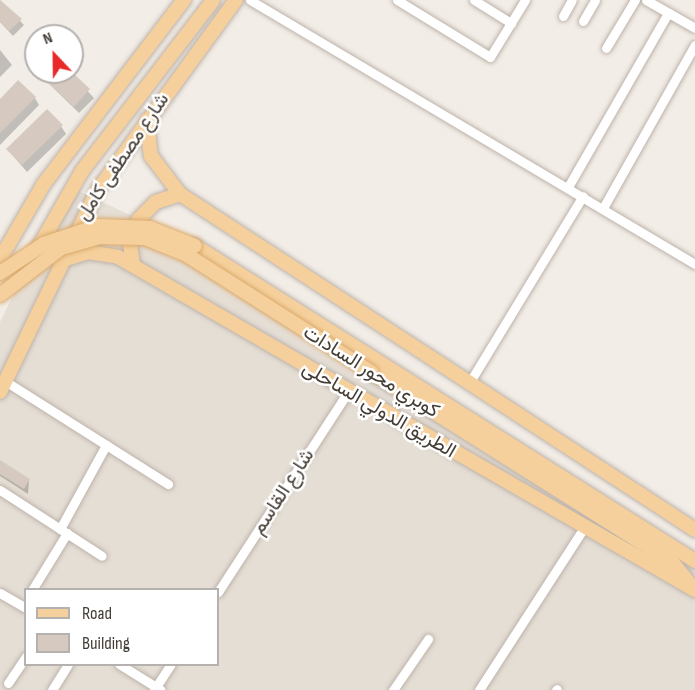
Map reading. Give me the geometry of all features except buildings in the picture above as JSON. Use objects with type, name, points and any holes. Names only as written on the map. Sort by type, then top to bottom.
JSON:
[{"type":"main road","points":[[0,259],[18,225],[184,0]]},
{"type":"main road","name":"كوبري محور السادات","points":[[0,296],[25,271],[82,171],[213,0]]},
{"type":"main road","name":"شارع مصطفى كامل","points":[[2,386],[59,261],[97,191],[236,0]]},
{"type":"main road","points":[[147,120],[151,156],[180,194],[471,380],[695,530]]},
{"type":"main road","points":[[133,265],[130,243],[138,219],[156,202],[180,194]]},
{"type":"main road","points":[[0,240],[18,225]]},
{"type":"main road","name":"كوبري محور السادات","points":[[0,273],[72,232],[111,225],[150,228],[185,240],[672,562],[695,594]]},
{"type":"main road","name":"كوبري محور السادات","points":[[25,271],[86,239],[123,236],[156,241],[375,367],[695,561]]},
{"type":"main road","name":"الطريق الدولي الساحلى","points":[[59,261],[101,252],[133,265],[695,594]]},
{"type":"street","points":[[250,0],[695,264]]},
{"type":"street","points":[[397,0],[490,57],[525,0]]},
{"type":"street","points":[[474,0],[511,24]]},
{"type":"street","points":[[563,16],[572,0]]},
{"type":"street","points":[[583,21],[595,0]]},
{"type":"street","points":[[606,48],[635,0]]},
{"type":"street","points":[[646,0],[664,7],[695,28]]},
{"type":"street","points":[[568,187],[664,7]]},
{"type":"street","points":[[603,208],[695,45]]},
{"type":"street","points":[[471,380],[583,196]]},
{"type":"street","points":[[2,386],[106,445],[168,484]]},
{"type":"street","name":"شارع القاسم","points":[[219,590],[348,392]]},
{"type":"street","points":[[33,588],[106,445]]},
{"type":"street","points":[[0,489],[102,556]]},
{"type":"street","points":[[479,690],[583,529]]},
{"type":"street","points":[[0,593],[24,605]]},
{"type":"street","points":[[393,690],[428,639]]},
{"type":"street","points":[[8,683],[24,659]]},
{"type":"street","points":[[52,690],[67,666]]},
{"type":"street","points":[[122,666],[157,689],[170,666]]},
{"type":"shaded area","points":[[68,186],[147,223],[695,559],[695,690],[0,690],[0,322]]}]
